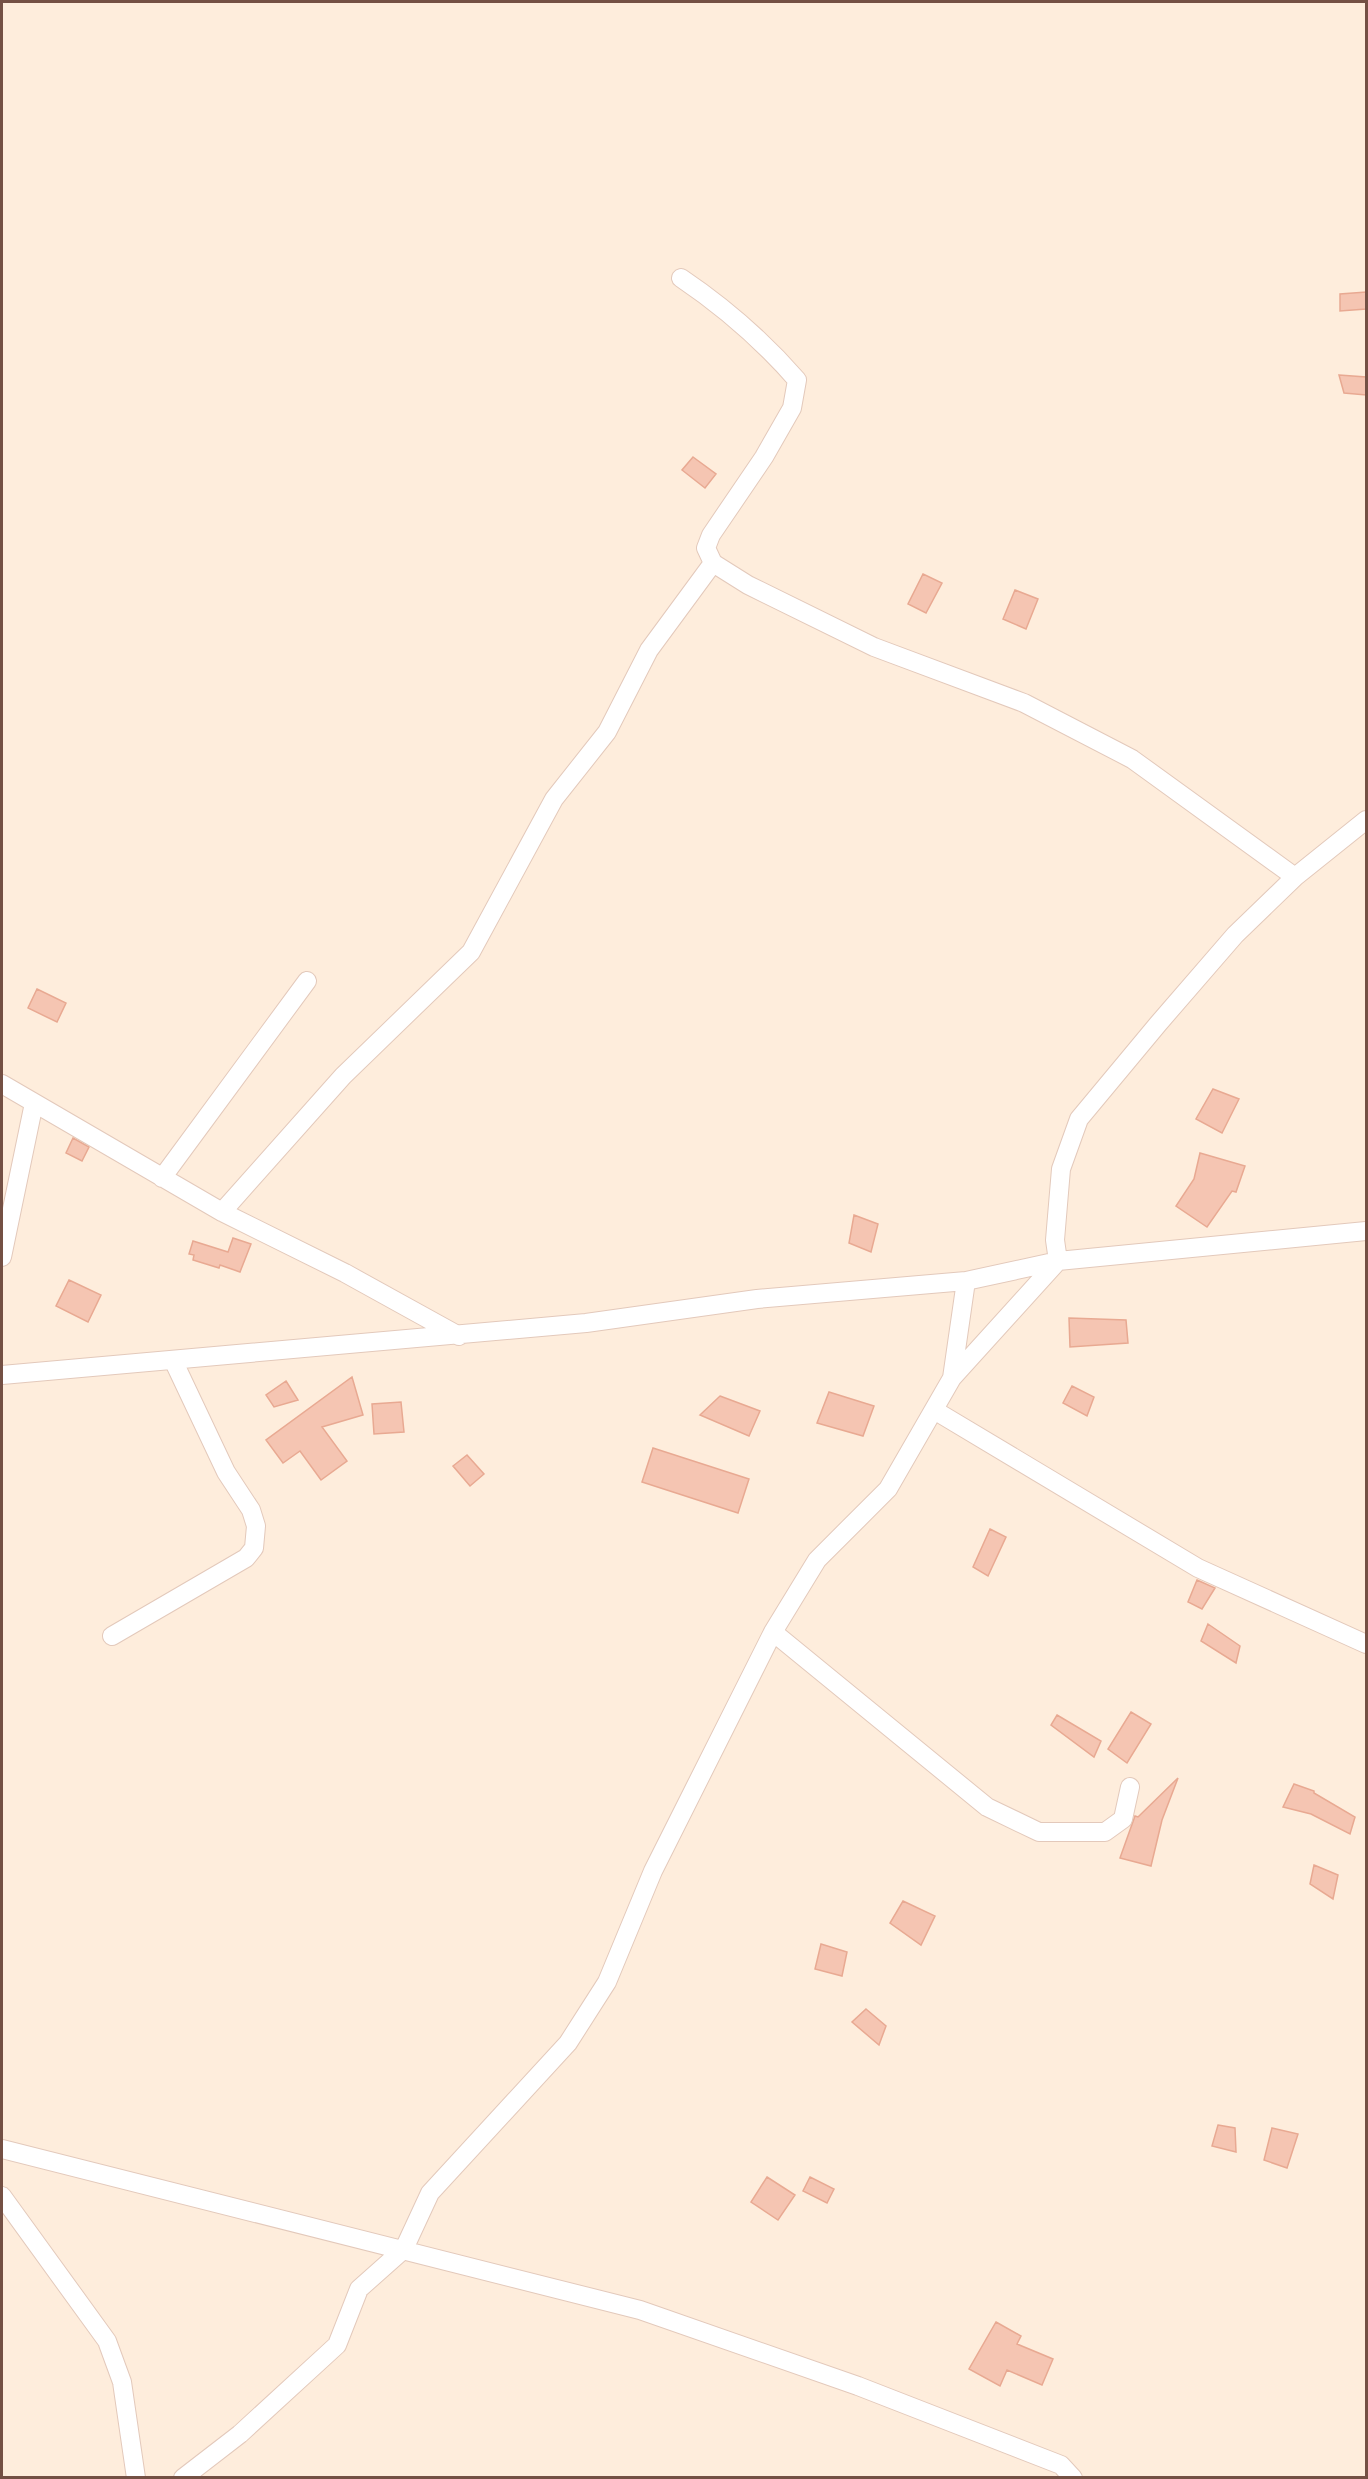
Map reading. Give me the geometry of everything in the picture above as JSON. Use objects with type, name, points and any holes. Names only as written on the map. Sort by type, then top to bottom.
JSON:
[{"type":"street","points":[[681,278],[714,300],[780,360],[797,380],[792,408],[764,457],[711,535],[706,548],[713,563],[748,585],[874,647],[1024,703],[1132,759],[1295,877]]},
{"type":"street","points":[[222,1212],[343,1076],[471,952],[554,799],[607,732],[649,650],[713,563]]},
{"type":"street","points":[[1058,1261],[1055,1240],[1061,1169],[1080,1119],[1235,935],[1295,877],[1366,820]]},
{"type":"street","points":[[162,1178],[307,981]]},
{"type":"street","points":[[2,1084],[222,1212],[345,1274],[459,1336]]},
{"type":"street","points":[[2,1257],[34,1103]]},
{"type":"street","points":[[2,1375],[586,1323],[757,1299],[966,1281],[1058,1261],[1366,1231]]},
{"type":"street","points":[[183,2478],[240,2434],[337,2345],[359,2289],[404,2249],[430,2193],[568,2043],[607,1982],[653,1871],[773,1632],[818,1560],[888,1489],[952,1378],[1058,1261]]},
{"type":"street","points":[[952,1378],[966,1281]]},
{"type":"street","points":[[112,1636],[246,1557],[254,1548],[256,1526],[251,1510],[226,1472],[173,1360]]},
{"type":"street","points":[[934,1410],[1198,1568],[1366,1644]]},
{"type":"street","points":[[773,1632],[987,1807],[1039,1832],[1105,1832],[1123,1819],[1130,1787]]},
{"type":"street","points":[[2,2149],[640,2310],[858,2386],[1061,2465],[1073,2478]]},
{"type":"street","points":[[2,2196],[107,2341],[122,2382],[136,2478]]},
{"type":"building","points":[[1366,292],[1366,309],[1340,311],[1340,294]]},
{"type":"building","points":[[1339,375],[1366,377],[1366,395],[1344,393]]},
{"type":"building","points":[[693,457],[716,474],[705,488],[682,470]]},
{"type":"building","points":[[923,574],[942,583],[926,613],[908,604]]},
{"type":"building","points":[[1015,590],[1038,599],[1026,629],[1003,619]]},
{"type":"building","points":[[37,989],[66,1003],[57,1022],[28,1008]]},
{"type":"building","points":[[1213,1089],[1239,1099],[1222,1133],[1196,1119]]},
{"type":"building","points":[[73,1138],[89,1147],[82,1161],[66,1153]]},
{"type":"building","points":[[1200,1153],[1245,1166],[1236,1192],[1232,1191],[1207,1227],[1176,1206],[1194,1179]]},
{"type":"building","points":[[854,1215],[878,1224],[871,1252],[849,1243]]},
{"type":"building","points":[[233,1238],[251,1244],[240,1272],[220,1265],[219,1268],[193,1260],[194,1255],[189,1254],[193,1241],[228,1252]]},
{"type":"building","points":[[69,1280],[101,1295],[88,1322],[56,1306]]},
{"type":"building","points":[[1069,1318],[1126,1320],[1128,1343],[1070,1347]]},
{"type":"building","points":[[352,1377],[363,1415],[322,1427],[347,1461],[321,1480],[300,1451],[283,1463],[266,1440]]},
{"type":"building","points":[[286,1381],[298,1400],[274,1407],[266,1395]]},
{"type":"building","points":[[1072,1386],[1094,1397],[1087,1416],[1063,1403]]},
{"type":"building","points":[[829,1392],[874,1406],[863,1436],[817,1423]]},
{"type":"building","points":[[720,1396],[760,1411],[749,1436],[700,1415]]},
{"type":"building","points":[[401,1402],[404,1432],[374,1434],[372,1404]]},
{"type":"building","points":[[653,1448],[749,1479],[738,1513],[642,1482]]},
{"type":"building","points":[[467,1455],[484,1474],[470,1486],[453,1466]]},
{"type":"building","points":[[990,1529],[1006,1537],[988,1576],[973,1567]]},
{"type":"building","points":[[1197,1580],[1215,1588],[1202,1609],[1188,1602]]},
{"type":"building","points":[[1208,1624],[1240,1646],[1236,1663],[1201,1641]]},
{"type":"building","points":[[1131,1712],[1151,1724],[1127,1763],[1108,1749]]},
{"type":"building","points":[[1057,1715],[1101,1741],[1094,1757],[1051,1725]]},
{"type":"building","points":[[1178,1778],[1162,1820],[1151,1866],[1120,1858],[1135,1816],[1138,1817]]},
{"type":"building","points":[[1294,1784],[1314,1791],[1355,1817],[1350,1834],[1311,1814],[1283,1807]]},
{"type":"building","points":[[1314,1865],[1338,1875],[1333,1899],[1310,1884]]},
{"type":"building","points":[[903,1901],[935,1916],[921,1945],[890,1923]]},
{"type":"building","points":[[821,1944],[847,1952],[842,1976],[815,1969]]},
{"type":"building","points":[[866,2009],[886,2026],[879,2045],[852,2022]]},
{"type":"building","points":[[1218,2125],[1235,2128],[1236,2152],[1212,2146]]},
{"type":"building","points":[[1272,2128],[1298,2134],[1287,2168],[1264,2160]]},
{"type":"building","points":[[767,2177],[795,2195],[778,2220],[751,2202]]},
{"type":"building","points":[[810,2177],[834,2189],[827,2203],[803,2191]]},
{"type":"building","points":[[996,2322],[1021,2336],[1017,2344],[1053,2359],[1042,2385],[1007,2370],[1000,2386],[969,2369]]}]
